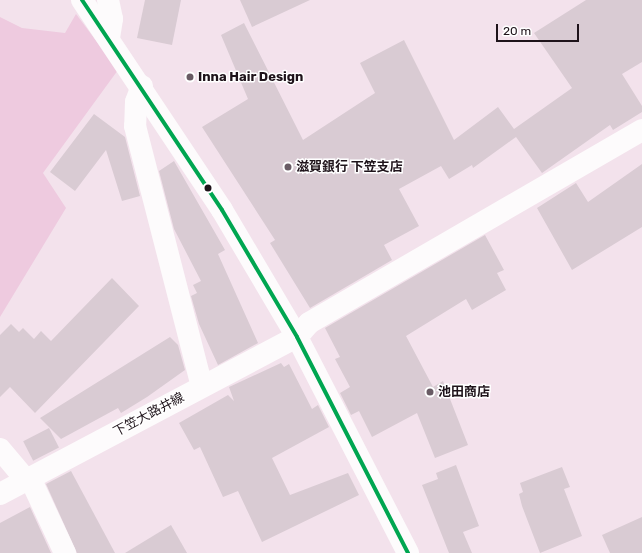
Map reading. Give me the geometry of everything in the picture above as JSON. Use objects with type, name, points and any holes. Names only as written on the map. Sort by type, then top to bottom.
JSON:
[{"type":"main road","points":[[82,0],[142,86],[222,210],[298,337],[408,553]]},
{"type":"main road","points":[[108,0],[112,19],[109,38]]},
{"type":"main road","points":[[142,86],[136,102],[135,126],[202,387]]},
{"type":"main road","points":[[298,337],[309,323],[642,130]]},
{"type":"main road","name":"下笠大路井線","points":[[0,494],[298,337]]},
{"type":"main road","points":[[0,449],[28,479],[65,553]]},
{"type":"shaded area","points":[[76,14],[118,70],[43,173],[66,208],[0,317],[0,17],[22,28],[65,33]]},
{"type":"building","points":[[145,0],[181,0],[172,45],[137,38]]},
{"type":"building","points":[[240,0],[310,0],[252,27]]},
{"type":"building","points":[[586,0],[642,0],[642,62],[622,74],[642,106],[642,112],[613,130],[610,125],[542,173],[516,137],[473,168],[472,165],[449,179],[441,166],[399,189],[419,226],[384,245],[392,260],[310,308],[270,243],[275,240],[202,127],[248,99],[221,35],[244,23],[303,140],[375,93],[360,63],[404,40],[454,140],[498,107],[514,129],[572,88],[534,33]]},
{"type":"building","points":[[94,114],[125,137],[140,196],[122,201],[106,150],[75,191],[50,172]]},
{"type":"building","points":[[174,161],[225,250],[218,254],[258,343],[218,365],[199,324],[191,296],[197,293],[193,285],[201,281],[174,229],[159,171]]},
{"type":"building","points":[[642,164],[642,227],[572,270],[537,208],[576,183],[588,202]]},
{"type":"building","points":[[485,235],[504,270],[497,273],[506,290],[472,310],[466,299],[406,336],[433,387],[443,381],[468,445],[435,458],[417,413],[372,437],[359,411],[351,415],[340,393],[350,387],[335,359],[340,357],[325,328]]},
{"type":"building","points":[[112,278],[139,306],[35,413],[10,387],[0,397],[0,335],[11,324],[19,332],[23,328],[34,339],[41,331],[51,341]]},
{"type":"building","points":[[170,337],[178,345],[185,370],[147,397],[121,413],[118,408],[61,439],[40,418]]},
{"type":"building","points":[[281,363],[284,367],[289,364],[312,409],[318,405],[329,427],[272,458],[290,495],[348,473],[359,495],[262,542],[238,491],[223,497],[200,447],[194,450],[179,423],[228,395],[234,401],[229,387]]},
{"type":"building","points":[[49,428],[59,448],[33,461],[23,441]]},
{"type":"building","points":[[456,465],[479,526],[463,532],[472,553],[449,553],[422,485],[438,479],[436,473]]},
{"type":"building","points":[[562,467],[570,487],[564,489],[582,536],[540,553],[522,506],[519,494],[523,492],[520,483]]},
{"type":"building","points":[[71,471],[115,553],[77,553],[46,484]]},
{"type":"building","points":[[30,507],[51,553],[0,553],[0,523]]},
{"type":"building","points":[[642,517],[642,553],[610,553],[602,535]]},
{"type":"building","points":[[171,525],[187,553],[125,553]]},
{"type":"transit line","points":[[82,0],[222,210],[297,337],[408,553]]},
{"type":"place","name":"Inna Hair Design","points":[[190,77]]},
{"type":"place","name":"滋賀銀行 下笠支店","points":[[288,167]]},
{"type":"place","name":"池田商店","points":[[430,392]]}]
